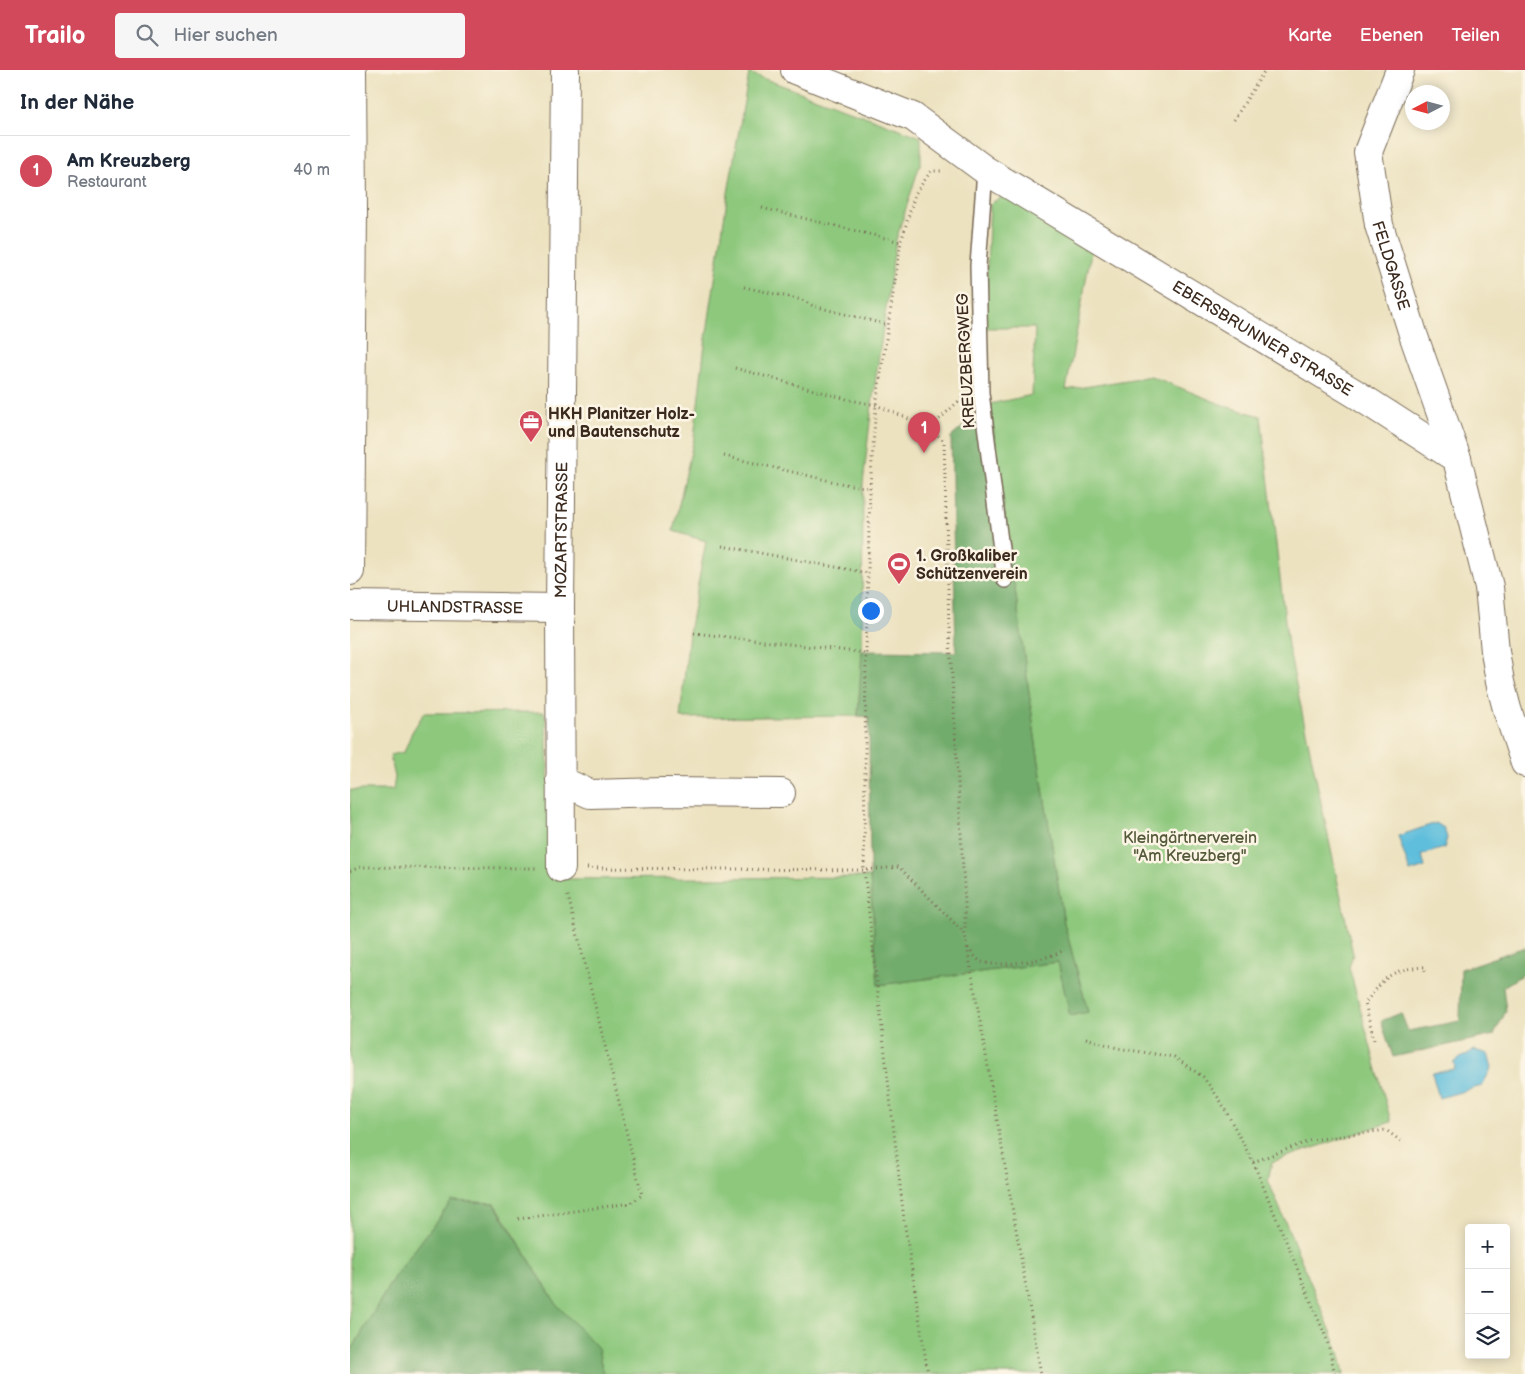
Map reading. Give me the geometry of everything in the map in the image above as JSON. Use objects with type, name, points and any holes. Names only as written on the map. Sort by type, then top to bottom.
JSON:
[{"type":"street","points":[[350,571],[353,210],[352,70]]},
{"type":"street","name":"MOZARTSTRASSE","points":[[561,868],[560,608],[565,70]]},
{"type":"street","name":"EBERSBRUNNER STRASSE","points":[[795,70],[913,117],[985,170],[1356,394],[1457,459]]},
{"type":"street","name":"FELDGASSE","points":[[1400,70],[1368,152],[1379,226],[1414,337],[1457,459]]},
{"type":"street","points":[[1457,459],[1489,587],[1500,682],[1525,762]]},
{"type":"street","name":"UHLANDSTRASSE","points":[[350,606],[560,608]]},
{"type":"street","points":[[560,780],[590,794],[663,792],[780,793]]},
{"type":"lane","name":"KREUZBERGWEG","points":[[985,170],[978,266],[982,393],[1005,580]]},
{"type":"path","points":[[1234,120],[1265,70]]},
{"type":"path","points":[[928,1374],[904,1220],[864,870],[866,653],[870,488],[876,404],[901,242],[915,194],[931,171],[947,172]]},
{"type":"path","points":[[762,208],[901,242]]},
{"type":"path","points":[[744,287],[802,300],[814,306],[888,325]]},
{"type":"path","points":[[735,368],[850,400],[876,404],[930,428],[944,441],[949,635],[965,904],[965,934],[1041,1374]]},
{"type":"path","points":[[930,428],[966,394]]},
{"type":"path","points":[[724,456],[844,484],[870,488]]},
{"type":"path","points":[[722,546],[868,573]]},
{"type":"path","points":[[694,633],[866,653]]},
{"type":"path","points":[[350,871],[361,867],[864,870],[899,867],[965,934]]},
{"type":"path","points":[[518,1219],[631,1203],[642,1194],[561,868]]},
{"type":"path","points":[[968,948],[980,961],[998,965],[1053,956],[1062,952]]},
{"type":"path","points":[[1374,1040],[1365,1003],[1387,976],[1406,968],[1425,967],[1425,970]]},
{"type":"path","points":[[1086,1038],[1117,1048],[1174,1058],[1203,1077],[1220,1100],[1253,1162],[1327,1340],[1335,1374]]},
{"type":"path","points":[[1253,1162],[1312,1140],[1386,1130],[1402,1142]]},
{"type":"green space","points":[[749,73],[921,137],[921,161],[896,240],[872,404],[863,484],[862,651],[858,716],[680,718],[689,633],[706,541],[673,531],[694,438],[704,352],[728,193]]},
{"type":"green space","name":"Kleingärtnerverein \"Am Kreuzberg\"","points":[[1006,194],[1092,247],[1066,390],[1151,376],[1228,407],[1261,416],[1288,646],[1353,954],[1349,967],[1391,1122],[1272,1162],[1268,1180],[1339,1351],[1344,1374],[603,1374],[598,1348],[557,1305],[495,1203],[452,1201],[394,1277],[350,1353],[350,790],[393,790],[395,777],[390,755],[404,752],[412,732],[424,713],[544,712],[546,720],[554,879],[870,877],[878,985],[1058,962],[1070,1015],[1088,1012],[1064,923],[1035,737],[990,404],[1032,395],[1035,328],[984,328],[990,204]]},
{"type":"green space","points":[[990,404],[1035,737],[1064,923],[1088,1012],[1070,1016],[1058,962],[878,985],[870,877],[869,717],[858,716],[862,651],[956,652],[951,437]]},
{"type":"green space","points":[[1525,947],[1525,973],[1503,987],[1506,1011],[1494,1035],[1393,1057],[1381,1021],[1401,1013],[1408,1031],[1460,1021],[1461,969]]},
{"type":"green space","points":[[452,1201],[494,1203],[557,1305],[598,1348],[603,1374],[350,1374],[350,1353],[394,1277]]},
{"type":"water","points":[[1436,823],[1444,828],[1447,838],[1444,848],[1422,855],[1425,867],[1410,872],[1398,836]]},
{"type":"water","points":[[1474,1050],[1488,1054],[1492,1067],[1482,1086],[1439,1098],[1432,1073],[1455,1069],[1454,1062]]},
{"type":"place","name":"HKH Planitzer Holz- und Bautenschutz","points":[[531,443]]},
{"type":"place","name":"Am Kreuzberg","points":[[924,453]]},
{"type":"place","name":"1. Großkaliber Schützenverein","points":[[899,585]]}]
